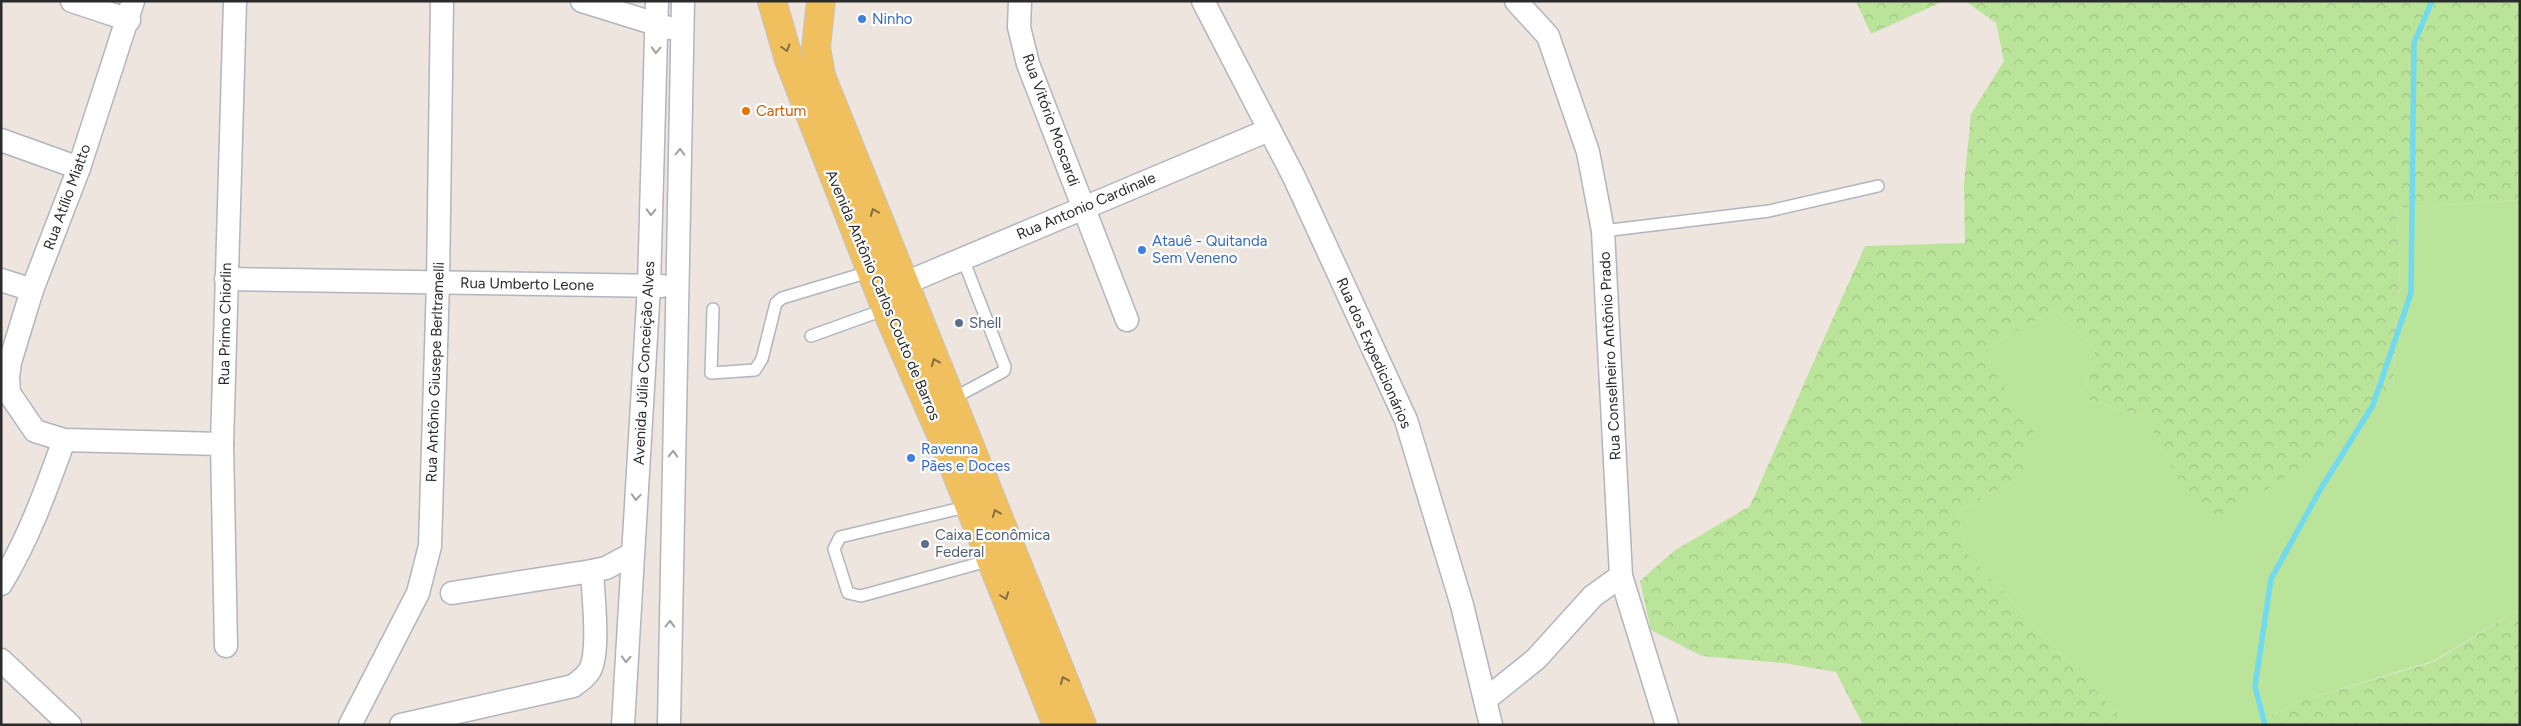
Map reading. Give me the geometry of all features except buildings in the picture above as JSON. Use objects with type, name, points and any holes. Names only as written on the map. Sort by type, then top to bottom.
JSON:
[{"type":"main road","name":"Avenida Antônio Carlos Couto de Barros","points":[[772,1],[789,60],[886,309],[970,506],[1058,725]]},
{"type":"main road","name":"Avenida Antônio Carlos Couto de Barros","points":[[821,1],[816,47],[821,76],[1082,725]]},
{"type":"street","points":[[72,1],[131,11]]},
{"type":"street","name":"Rua Primo Chiorlin","points":[[226,646],[222,444],[235,1]]},
{"type":"street","name":"Rua Antônio Giusepe Berltramelli","points":[[350,725],[418,593],[430,546],[438,282],[442,1]]},
{"type":"street","points":[[582,1],[682,32]]},
{"type":"street","name":"Avenida Júlia Conceição Alves","points":[[623,725],[649,286],[657,1]]},
{"type":"street","name":"Avenida Júlia Conceição Alves","points":[[668,725],[683,1]]},
{"type":"street","name":"Rua Vitório Moscardi","points":[[1020,1],[1020,27],[1028,64],[1127,320]]},
{"type":"street","name":"Rua Conselheiro Antônio Prado","points":[[1516,1],[1548,36],[1588,152],[1603,230],[1621,576],[1667,725]]},
{"type":"street","name":"Rua dos Expedicionários","points":[[1210,4],[1269,130],[1294,177],[1406,420],[1462,605],[1491,725]]},
{"type":"street","name":"Rua Atílio Miatto","points":[[64,440],[35,431],[10,393],[8,378],[10,362],[32,290],[79,168],[131,11]]},
{"type":"street","name":"Rua Antonio Cardinale","points":[[904,284],[1082,207],[1269,130]]},
{"type":"street","points":[[1,140],[79,168]]},
{"type":"street","name":"Rua Umberto Leone","points":[[226,279],[677,286]]},
{"type":"street","points":[[1,280],[32,290]]},
{"type":"street","points":[[1,584],[21,550],[44,498],[64,440],[222,444]]},
{"type":"street","points":[[452,593],[606,568],[632,554]]},
{"type":"street","points":[[401,725],[573,686],[583,679],[590,670],[595,656],[592,571]]},
{"type":"street","points":[[1485,700],[1536,659],[1594,596],[1621,576]]},
{"type":"street","points":[[1,660],[46,714],[70,725]]},
{"type":"lane","points":[[1603,230],[1769,211],[1878,186]]},
{"type":"lane","points":[[950,400],[1005,368],[963,259]]},
{"type":"lane","points":[[713,309],[711,373],[755,370],[762,359],[776,303],[782,298],[872,270]]},
{"type":"lane","points":[[811,336],[886,309]]},
{"type":"lane","points":[[970,506],[840,537],[834,549],[848,593],[861,596],[991,560]]},
{"type":"green space","points":[[1856,1],[1944,1],[1871,34]]},
{"type":"green space","points":[[1965,1],[2520,1],[2520,200],[2396,208],[2400,263],[2393,389],[2325,451],[2253,498],[2214,519],[2184,491],[2145,417],[2083,398],[2096,349],[2055,309],[1980,352],[2034,430],[2022,476],[1958,512],[1965,551],[2128,725],[1863,725],[1836,672],[1784,663],[1702,656],[1651,630],[1640,581],[1674,551],[1750,506],[1865,246],[1965,243],[1964,184],[1971,114],[2004,61],[1996,23]]},
{"type":"green space","points":[[2520,200],[2520,609],[2433,661],[2304,700],[2250,725],[2128,725],[1965,551],[1958,512],[2022,476],[1980,352],[2055,309],[2096,349],[2083,398],[2145,417],[2184,491],[2393,389],[2400,263],[2396,208]]},
{"type":"green space","points":[[2520,609],[2520,725],[2250,725],[2304,700],[2433,662]]},
{"type":"waterway","points":[[2265,725],[2255,686],[2271,579],[2320,490],[2373,405],[2411,293],[2414,43],[2432,1]]},
{"type":"place","name":"Ninho","points":[[862,19]]},
{"type":"place","name":"Cartum","points":[[746,111]]},
{"type":"place","name":"Atauê - Quitanda Sem Veneno","points":[[1142,250]]},
{"type":"place","name":"Shell","points":[[959,323]]},
{"type":"place","name":"Ravenna Pães e Doces","points":[[911,458]]},
{"type":"place","name":"Caixa Econômica Federal","points":[[925,544]]}]
